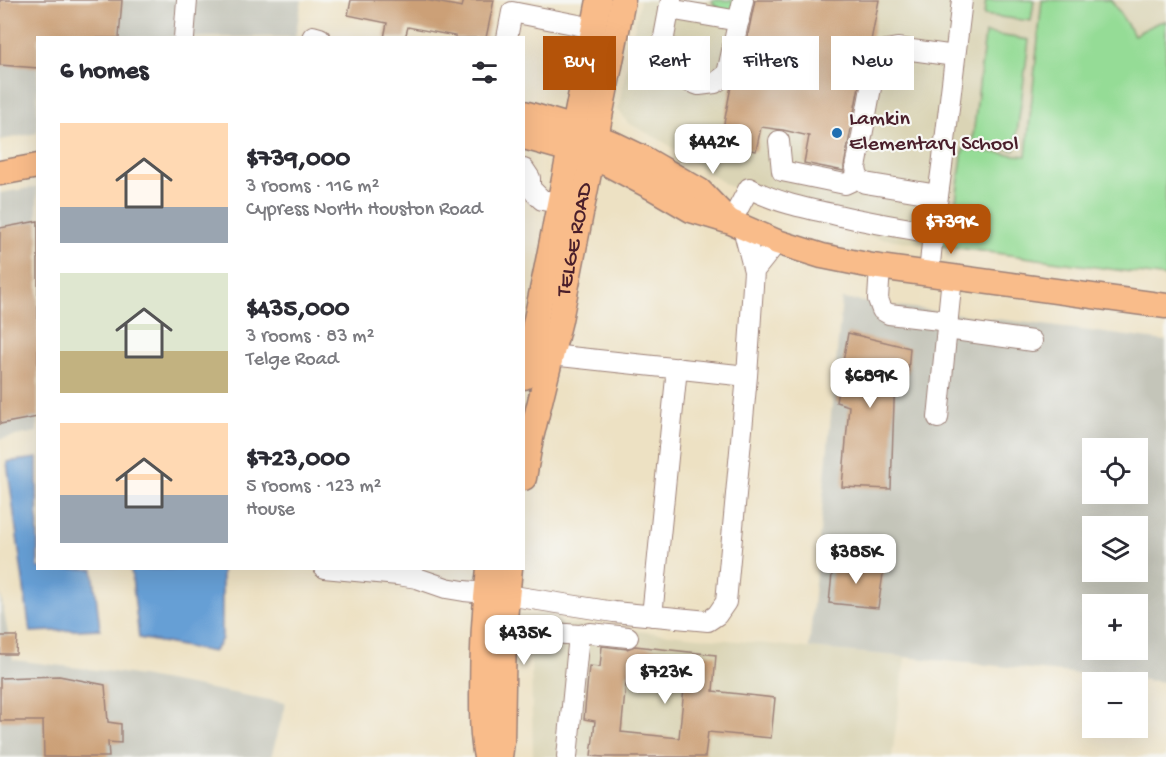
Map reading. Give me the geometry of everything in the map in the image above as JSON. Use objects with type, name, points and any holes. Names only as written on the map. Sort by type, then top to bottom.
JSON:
[{"type":"main road","name":"TELGE ROAD","points":[[583,143],[594,28],[599,0]]},
{"type":"main road","name":"TELGE ROAD","points":[[525,464],[527,437],[560,320],[571,203],[583,143],[623,0]]},
{"type":"main road","points":[[525,114],[583,143],[634,177],[691,210],[737,225],[777,242],[822,255],[880,267],[1166,306]]},
{"type":"main road","points":[[525,137],[583,143],[641,157],[700,192],[737,225]]},
{"type":"main road","points":[[0,173],[36,166]]},
{"type":"main road","points":[[571,203],[614,178],[634,177]]},
{"type":"main road","name":"TELGE ROAD","points":[[525,366],[530,313],[571,203]]},
{"type":"main road","points":[[490,570],[504,629],[500,757]]},
{"type":"main road","points":[[486,757],[482,738],[482,683],[497,594],[509,570]]},
{"type":"lane","points":[[184,36],[188,0]]},
{"type":"lane","points":[[739,21],[709,8],[670,5],[664,37],[672,68],[679,78],[699,85],[715,83],[728,74],[739,21],[743,0]]},
{"type":"lane","points":[[938,418],[947,325],[933,233],[962,0]]},
{"type":"lane","points":[[507,36],[512,12],[594,28]]},
{"type":"lane","points":[[938,195],[865,183],[858,178],[856,168],[876,61],[886,50],[897,48],[955,56]]},
{"type":"lane","points":[[779,141],[782,171],[845,184],[858,178]]},
{"type":"lane","points":[[526,182],[542,200],[571,203]]},
{"type":"lane","points":[[345,570],[417,578],[437,577],[464,591],[614,612],[708,621],[717,615],[726,602],[747,376],[754,271],[737,225],[749,188],[766,197],[809,209],[933,233]]},
{"type":"lane","points":[[754,271],[777,242]]},
{"type":"lane","points":[[880,267],[878,299],[882,310],[889,314],[1032,341]]},
{"type":"lane","points":[[551,355],[747,376]]},
{"type":"lane","points":[[652,616],[677,368]]},
{"type":"lane","points":[[504,629],[628,637]]},
{"type":"lane","points":[[567,757],[579,635]]},
{"type":"shaded area","points":[[0,0],[302,0],[295,36],[36,36],[36,133],[0,140]]},
{"type":"shaded area","name":"Lamkin Elementary School","points":[[640,0],[1166,0],[1166,277],[879,238],[828,227],[781,212],[725,184],[664,142],[628,123],[618,109],[628,59],[628,90],[710,90],[710,36],[633,36]]},
{"type":"shaded area","points":[[36,187],[36,432],[0,439],[0,193]]},
{"type":"shaded area","points":[[842,299],[1166,341],[1166,682],[1148,680],[1148,672],[1082,672],[1082,674],[809,648]]},
{"type":"shaded area","points":[[0,591],[13,660],[129,674],[286,703],[271,757],[0,757]]},
{"type":"shaded area","points":[[530,620],[905,658],[892,757],[533,757]]},
{"type":"green space","points":[[712,0],[747,0],[731,15],[714,5]]},
{"type":"green space","points":[[986,0],[1034,0],[1031,21],[984,15]]},
{"type":"green space","points":[[1042,0],[1111,0],[1134,35],[1166,21],[1166,277],[939,245],[943,207],[955,208],[963,149],[1026,156]]},
{"type":"green space","points":[[985,33],[1029,40],[1015,150],[972,145]]},
{"type":"water","points":[[36,458],[36,570],[93,570],[100,629],[30,632],[7,462]]},
{"type":"water","points":[[131,570],[222,570],[222,638],[213,652],[139,638]]},
{"type":"building","points":[[0,0],[122,0],[119,36],[36,36],[36,68],[0,65]]},
{"type":"building","points":[[351,0],[425,0],[462,7],[464,0],[494,0],[486,36],[455,36],[408,27],[406,36],[384,36],[387,23],[348,15]]},
{"type":"building","points":[[755,0],[879,0],[872,36],[831,36],[831,90],[858,90],[844,171],[804,163],[809,136],[783,130],[761,127],[756,151],[720,145],[730,90],[819,90],[819,36],[748,36]]},
{"type":"building","points":[[36,221],[36,417],[0,424],[0,228]]},
{"type":"building","points":[[848,333],[910,348],[908,373],[895,374],[891,489],[842,487],[849,406],[836,402]]},
{"type":"building","points":[[833,564],[884,567],[878,608],[829,603]]},
{"type":"building","points":[[0,636],[17,636],[16,654],[0,654]]},
{"type":"building","points":[[602,646],[627,649],[635,646],[716,655],[713,691],[775,698],[771,738],[708,732],[705,757],[591,756],[595,721],[584,719],[589,666],[600,667]],"holes":[[[627,673],[685,679],[679,738],[621,732]]]},
{"type":"building","points":[[59,676],[105,685],[108,722],[121,724],[121,743],[108,742],[109,757],[44,757],[43,721],[0,721],[0,678]]},
{"type":"place","name":"Lamkin Elementary School","points":[[837,133]]}]
